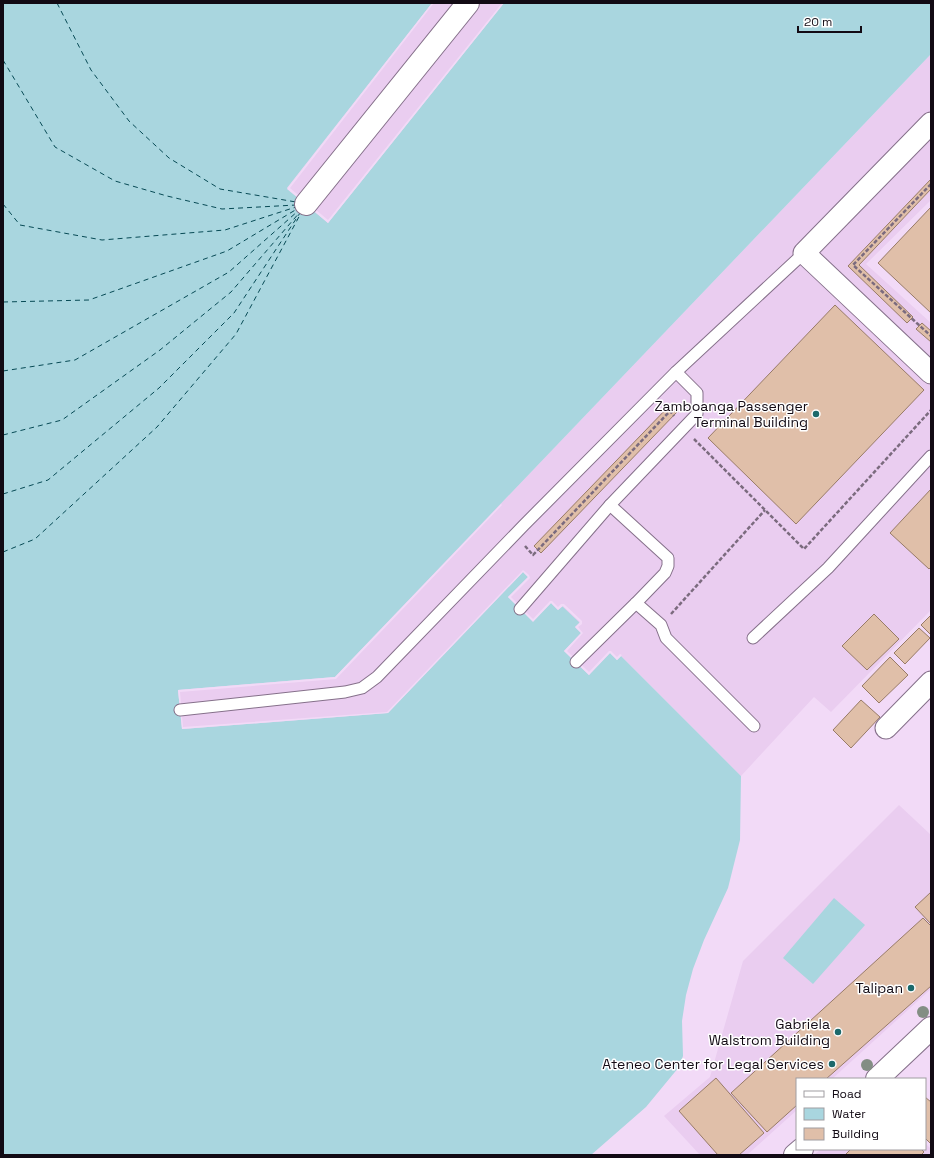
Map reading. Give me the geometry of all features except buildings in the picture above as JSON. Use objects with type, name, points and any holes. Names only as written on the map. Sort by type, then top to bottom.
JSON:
[{"type":"main road","points":[[306,204],[468,3]]},
{"type":"main road","points":[[878,1078],[931,1028]]},
{"type":"street","points":[[931,124],[804,253],[931,373]]},
{"type":"street","points":[[886,728],[931,682]]},
{"type":"lane","points":[[180,710],[345,692],[362,688],[377,677],[676,372],[804,253]]},
{"type":"lane","points":[[520,609],[610,505],[697,414],[697,393],[676,372]]},
{"type":"lane","points":[[752,638],[828,568],[931,456]]},
{"type":"lane","points":[[576,662],[665,573],[668,566],[668,558],[610,505]]},
{"type":"lane","points":[[636,603],[661,626],[666,638],[754,726]]},
{"type":"path","points":[[931,184],[853,265],[931,336]]},
{"type":"path","points":[[515,535],[533,554],[670,411],[683,428],[804,549],[931,410]]},
{"type":"path","points":[[661,626],[765,510]]},
{"type":"shaded area","points":[[432,3],[504,3],[328,223],[287,189]]},
{"type":"shaded area","points":[[931,54],[931,200],[866,264],[931,323],[931,610],[831,712],[814,697],[741,776],[621,656],[589,675],[508,597],[388,713],[182,729],[178,690],[335,677]]},
{"type":"shaded area","points":[[899,805],[931,835],[931,989],[833,1078],[796,1078],[796,1111],[747,1155],[700,1155],[664,1116],[710,1077],[743,961]]},
{"type":"shaded area","points":[[926,1144],[931,1149],[931,1155],[814,1155],[820,1150],[926,1150]]},
{"type":"water","points":[[3,3],[432,3],[287,188],[328,223],[504,3],[931,3],[931,54],[335,677],[178,690],[182,729],[388,713],[523,572],[528,577],[508,597],[533,621],[551,603],[558,610],[562,606],[580,623],[575,627],[581,633],[564,651],[589,675],[610,653],[617,660],[621,656],[741,776],[740,840],[728,888],[704,940],[693,969],[686,995],[682,1021],[683,1056],[679,1067],[646,1107],[591,1155],[3,1155]]},
{"type":"water","points":[[834,898],[865,925],[813,984],[783,958]]},
{"type":"pier","points":[[432,3],[434,3],[290,188],[328,220],[502,3],[504,3],[328,223],[287,189]]},
{"type":"pier","points":[[501,504],[502,505],[336,679],[180,692],[183,727],[387,712],[523,570],[529,575],[530,578],[511,597],[533,619],[550,601],[558,607],[561,604],[564,604],[582,621],[582,624],[578,627],[583,633],[567,651],[589,672],[609,651],[617,657],[620,654],[622,655],[617,660],[610,653],[589,675],[564,651],[581,633],[575,627],[580,622],[563,606],[558,610],[551,603],[533,622],[508,597],[528,577],[523,572],[388,713],[182,729],[178,690],[335,677]]},
{"type":"ferry route","points":[[57,3],[91,70],[129,121],[169,158],[220,189],[296,202]]},
{"type":"ferry route","points":[[3,60],[55,147],[115,181],[167,196],[222,209],[296,205]]},
{"type":"ferry route","points":[[3,204],[20,225],[102,240],[225,230],[296,207]]},
{"type":"ferry route","points":[[3,302],[89,300],[227,251],[297,209]]},
{"type":"ferry route","points":[[3,371],[75,360],[229,272],[298,211]]},
{"type":"ferry route","points":[[3,435],[62,420],[160,350],[231,292],[300,212]]},
{"type":"ferry route","points":[[3,494],[48,480],[159,388],[234,313],[300,213]]},
{"type":"ferry route","points":[[3,552],[35,539],[157,427],[236,334],[301,213]]},
{"type":"place","name":"Zamboanga Passenger Terminal Building","points":[[816,414]]},
{"type":"place","name":"Talipan","points":[[911,988]]},
{"type":"place","name":"Gabriela Walstrom Building","points":[[838,1032]]},
{"type":"place","name":"Ateneo Center for Legal Services","points":[[832,1064]]}]
